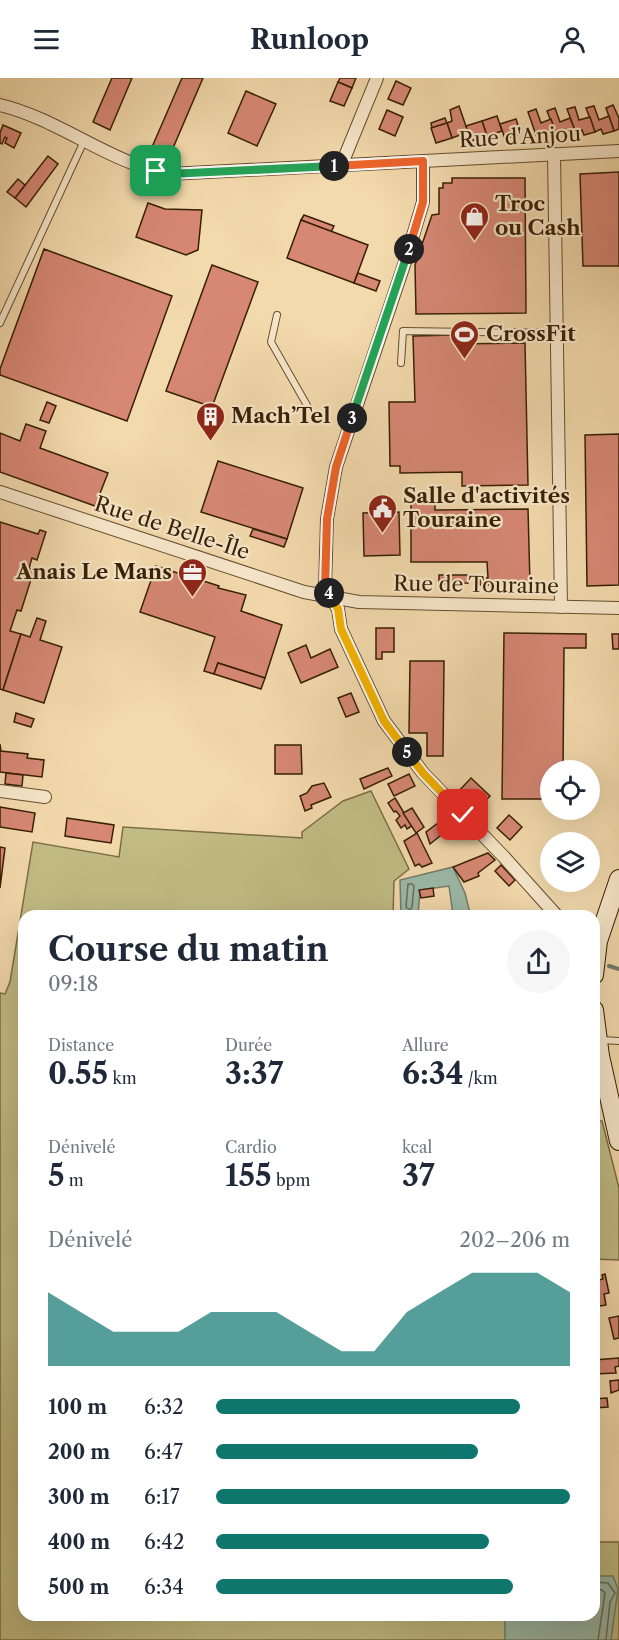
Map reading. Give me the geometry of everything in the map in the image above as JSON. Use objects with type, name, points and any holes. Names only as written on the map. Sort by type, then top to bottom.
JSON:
[{"type":"street","points":[[341,166],[377,78]]},
{"type":"street","name":"Rue d'Anjou","points":[[0,105],[38,119],[151,170],[169,174],[619,151]]},
{"type":"street","points":[[554,154],[561,607]]},
{"type":"street","points":[[423,161],[423,202],[336,467],[327,519],[325,588],[338,609],[341,629],[384,721],[423,773],[552,910]]},
{"type":"street","name":"Rue de Belle-Île","points":[[0,492],[304,592],[333,599]]},
{"type":"street","name":"Rue de Touraine","points":[[333,599],[359,602],[619,608]]},
{"type":"street","points":[[0,791],[45,798]]},
{"type":"street","points":[[600,929],[619,879]]},
{"type":"street","points":[[600,1049],[618,1131]]},
{"type":"lane","points":[[0,323],[84,141]]},
{"type":"lane","points":[[278,315],[271,342],[308,407]]},
{"type":"lane","points":[[400,363],[403,331],[557,333]]},
{"type":"lane","points":[[600,1040],[619,1041]]},
{"type":"shaded area","points":[[371,791],[409,869],[394,881],[393,910],[22,910],[33,842],[119,857],[123,827],[302,838],[302,832],[343,801]]},
{"type":"shaded area","points":[[18,933],[18,1621],[600,1621],[600,1542],[619,1542],[619,1640],[0,1640],[0,993],[5,994],[10,982]]},
{"type":"shaded area","points":[[600,1121],[602,1121],[619,1188],[619,1260],[600,1259]]},
{"type":"water","points":[[453,867],[465,893],[469,910],[452,910],[449,886],[420,890],[418,910],[401,910],[400,880]]},
{"type":"water","points":[[600,1576],[613,1576],[618,1589],[611,1640],[505,1640],[505,1621],[600,1621]]},
{"type":"building","points":[[112,78],[132,78],[110,130],[93,122]]},
{"type":"building","points":[[182,78],[203,78],[170,155],[152,147]]},
{"type":"building","points":[[340,78],[356,78],[352,88],[338,82]]},
{"type":"building","points":[[396,81],[411,88],[403,105],[388,99]]},
{"type":"building","points":[[338,82],[352,88],[344,106],[330,101]]},
{"type":"building","points":[[246,91],[276,104],[257,146],[228,133]]},
{"type":"building","points":[[613,105],[619,118],[619,129],[614,131],[606,108]]},
{"type":"building","points":[[459,106],[468,132],[452,138],[447,123],[452,121],[450,110]]},
{"type":"building","points":[[594,106],[599,120],[609,116],[614,131],[603,134],[601,129],[595,132],[586,108]]},
{"type":"building","points":[[575,107],[579,120],[590,117],[595,132],[584,135],[582,130],[576,133],[567,109]]},
{"type":"building","points":[[555,108],[560,122],[570,118],[576,133],[564,137],[562,131],[556,134],[547,111]]},
{"type":"building","points":[[536,109],[541,123],[551,119],[556,134],[545,138],[543,132],[536,135],[528,112]]},
{"type":"building","points":[[387,110],[403,117],[395,136],[379,129]]},
{"type":"building","points":[[497,116],[502,131],[487,136],[482,121]]},
{"type":"building","points":[[445,118],[447,123],[432,128],[431,123]]},
{"type":"building","points":[[516,119],[521,134],[505,139],[500,124]]},
{"type":"building","points":[[482,121],[487,136],[471,141],[466,126]]},
{"type":"building","points":[[447,123],[452,138],[436,143],[431,128]]},
{"type":"building","points":[[3,125],[21,133],[14,148],[5,143],[7,138],[5,137],[2,144],[0,143]]},
{"type":"building","points":[[48,156],[58,164],[26,207],[15,198]]},
{"type":"building","points":[[619,172],[619,266],[583,266],[580,174]]},
{"type":"building","name":"Troc ou Cash","points":[[452,178],[525,178],[526,313],[416,314],[415,265],[432,215],[439,214],[439,188],[443,188],[443,183],[452,183]]},
{"type":"building","points":[[18,179],[25,185],[15,198],[7,192]]},
{"type":"building","points":[[148,203],[165,209],[202,210],[198,250],[186,255],[136,237]]},
{"type":"building","points":[[304,215],[334,226],[331,232],[301,220]]},
{"type":"building","points":[[301,220],[368,245],[354,283],[287,258]]},
{"type":"building","points":[[44,249],[172,296],[127,421],[0,375],[0,369]]},
{"type":"building","points":[[212,265],[258,282],[212,407],[166,391]]},
{"type":"building","points":[[358,273],[380,281],[376,291],[354,283]]},
{"type":"building","points":[[453,335],[454,344],[525,343],[528,485],[462,486],[462,472],[400,473],[400,466],[390,466],[389,402],[415,402],[413,336]]},
{"type":"building","points":[[47,402],[56,406],[49,423],[40,420]]},
{"type":"building","points":[[26,424],[46,431],[40,448],[108,473],[95,506],[0,472],[0,433],[20,441]]},
{"type":"building","points":[[619,434],[619,585],[587,586],[585,435]]},
{"type":"building","points":[[218,461],[303,488],[287,539],[201,512]]},
{"type":"building","points":[[435,502],[435,510],[528,509],[530,584],[480,585],[480,578],[488,578],[487,562],[411,562],[411,503]]},
{"type":"building","name":"Salle d'activités Touraine","points":[[399,512],[400,555],[364,556],[363,513]]},
{"type":"building","points":[[0,522],[38,534],[40,530],[46,532],[37,560],[32,558],[29,568],[34,570],[21,611],[17,610],[10,631],[21,634],[3,690],[0,689]]},
{"type":"building","points":[[253,529],[287,539],[284,547],[250,536]]},
{"type":"building","points":[[156,566],[184,575],[184,577],[188,576],[219,586],[218,588],[246,595],[241,611],[282,625],[265,678],[218,663],[214,674],[204,671],[215,637],[140,612]]},
{"type":"building","points":[[439,575],[468,575],[468,583],[439,584]]},
{"type":"building","points":[[37,618],[46,621],[40,640],[62,647],[44,703],[3,690],[21,634],[30,637]]},
{"type":"building","points":[[376,628],[394,628],[394,652],[382,652],[382,659],[376,659]]},
{"type":"building","points":[[504,633],[586,634],[586,648],[564,648],[563,760],[540,760],[540,799],[502,799]]},
{"type":"building","points":[[612,634],[619,634],[619,649],[613,649]]},
{"type":"building","points":[[306,645],[311,658],[330,649],[338,667],[301,683],[288,653]]},
{"type":"building","points":[[410,661],[444,661],[443,756],[427,756],[427,733],[409,733]]},
{"type":"building","points":[[218,663],[265,678],[261,689],[214,674]]},
{"type":"building","points":[[351,693],[359,712],[346,717],[338,698]]},
{"type":"building","points":[[16,713],[34,719],[31,727],[14,722]]},
{"type":"building","points":[[0,744],[1,751],[28,754],[27,758],[44,760],[42,777],[0,772]]},
{"type":"building","points":[[275,745],[301,745],[302,774],[275,774]]},
{"type":"building","points":[[388,768],[392,776],[364,789],[360,779]]},
{"type":"building","points":[[6,773],[23,775],[22,786],[5,784]]},
{"type":"building","points":[[409,774],[415,786],[394,796],[388,784]]},
{"type":"building","points":[[471,778],[490,796],[478,809],[465,796],[462,800],[456,794]]},
{"type":"building","points":[[324,783],[331,797],[311,805],[312,808],[305,811],[300,796],[307,793],[312,786]]},
{"type":"building","points":[[395,798],[412,826],[407,829],[405,825],[401,828],[396,820],[400,816],[388,803]]},
{"type":"building","points":[[0,807],[35,813],[32,832],[0,827]]},
{"type":"building","points":[[412,808],[424,827],[416,833],[403,813]]},
{"type":"building","points":[[450,814],[461,826],[448,837],[445,832],[430,844],[426,832]]},
{"type":"building","points":[[509,815],[522,827],[510,840],[497,828]]},
{"type":"building","points":[[67,818],[114,825],[111,843],[65,836]]},
{"type":"building","points":[[417,833],[432,863],[422,867],[419,864],[415,866],[404,841]]},
{"type":"building","points":[[0,847],[5,848],[0,888]]},
{"type":"building","points":[[488,853],[495,860],[478,873],[479,876],[464,882],[453,867]]},
{"type":"building","points":[[501,865],[515,880],[509,886],[495,871]]},
{"type":"building","points":[[433,888],[434,896],[421,898],[419,890]]},
{"type":"building","points":[[605,1274],[609,1293],[604,1294],[606,1305],[600,1306],[600,1280],[603,1279],[602,1275]]},
{"type":"building","points":[[619,1316],[619,1338],[614,1339],[609,1318]]},
{"type":"building","points":[[619,1358],[619,1366],[615,1367],[616,1373],[600,1374],[600,1360]]},
{"type":"building","points":[[619,1380],[619,1390],[611,1393],[610,1381]]},
{"type":"building","points":[[607,1398],[608,1407],[600,1408],[600,1399]]},
{"type":"waterway","points":[[609,966],[619,969]]},
{"type":"place","name":"Troc ou Cash","points":[[474,242]]},
{"type":"place","name":"CrossFit","points":[[465,360]]},
{"type":"place","name":"Mach’Tel","points":[[210,442]]},
{"type":"place","name":"Salle d'activités Touraine","points":[[382,534]]},
{"type":"place","name":"Anais Le Mans","points":[[193,598]]},
{"type":"route","points":[[156,171],[169,174],[423,161],[423,202],[336,467],[327,519],[325,588],[338,609],[341,629],[384,721],[423,773],[463,815]]}]
